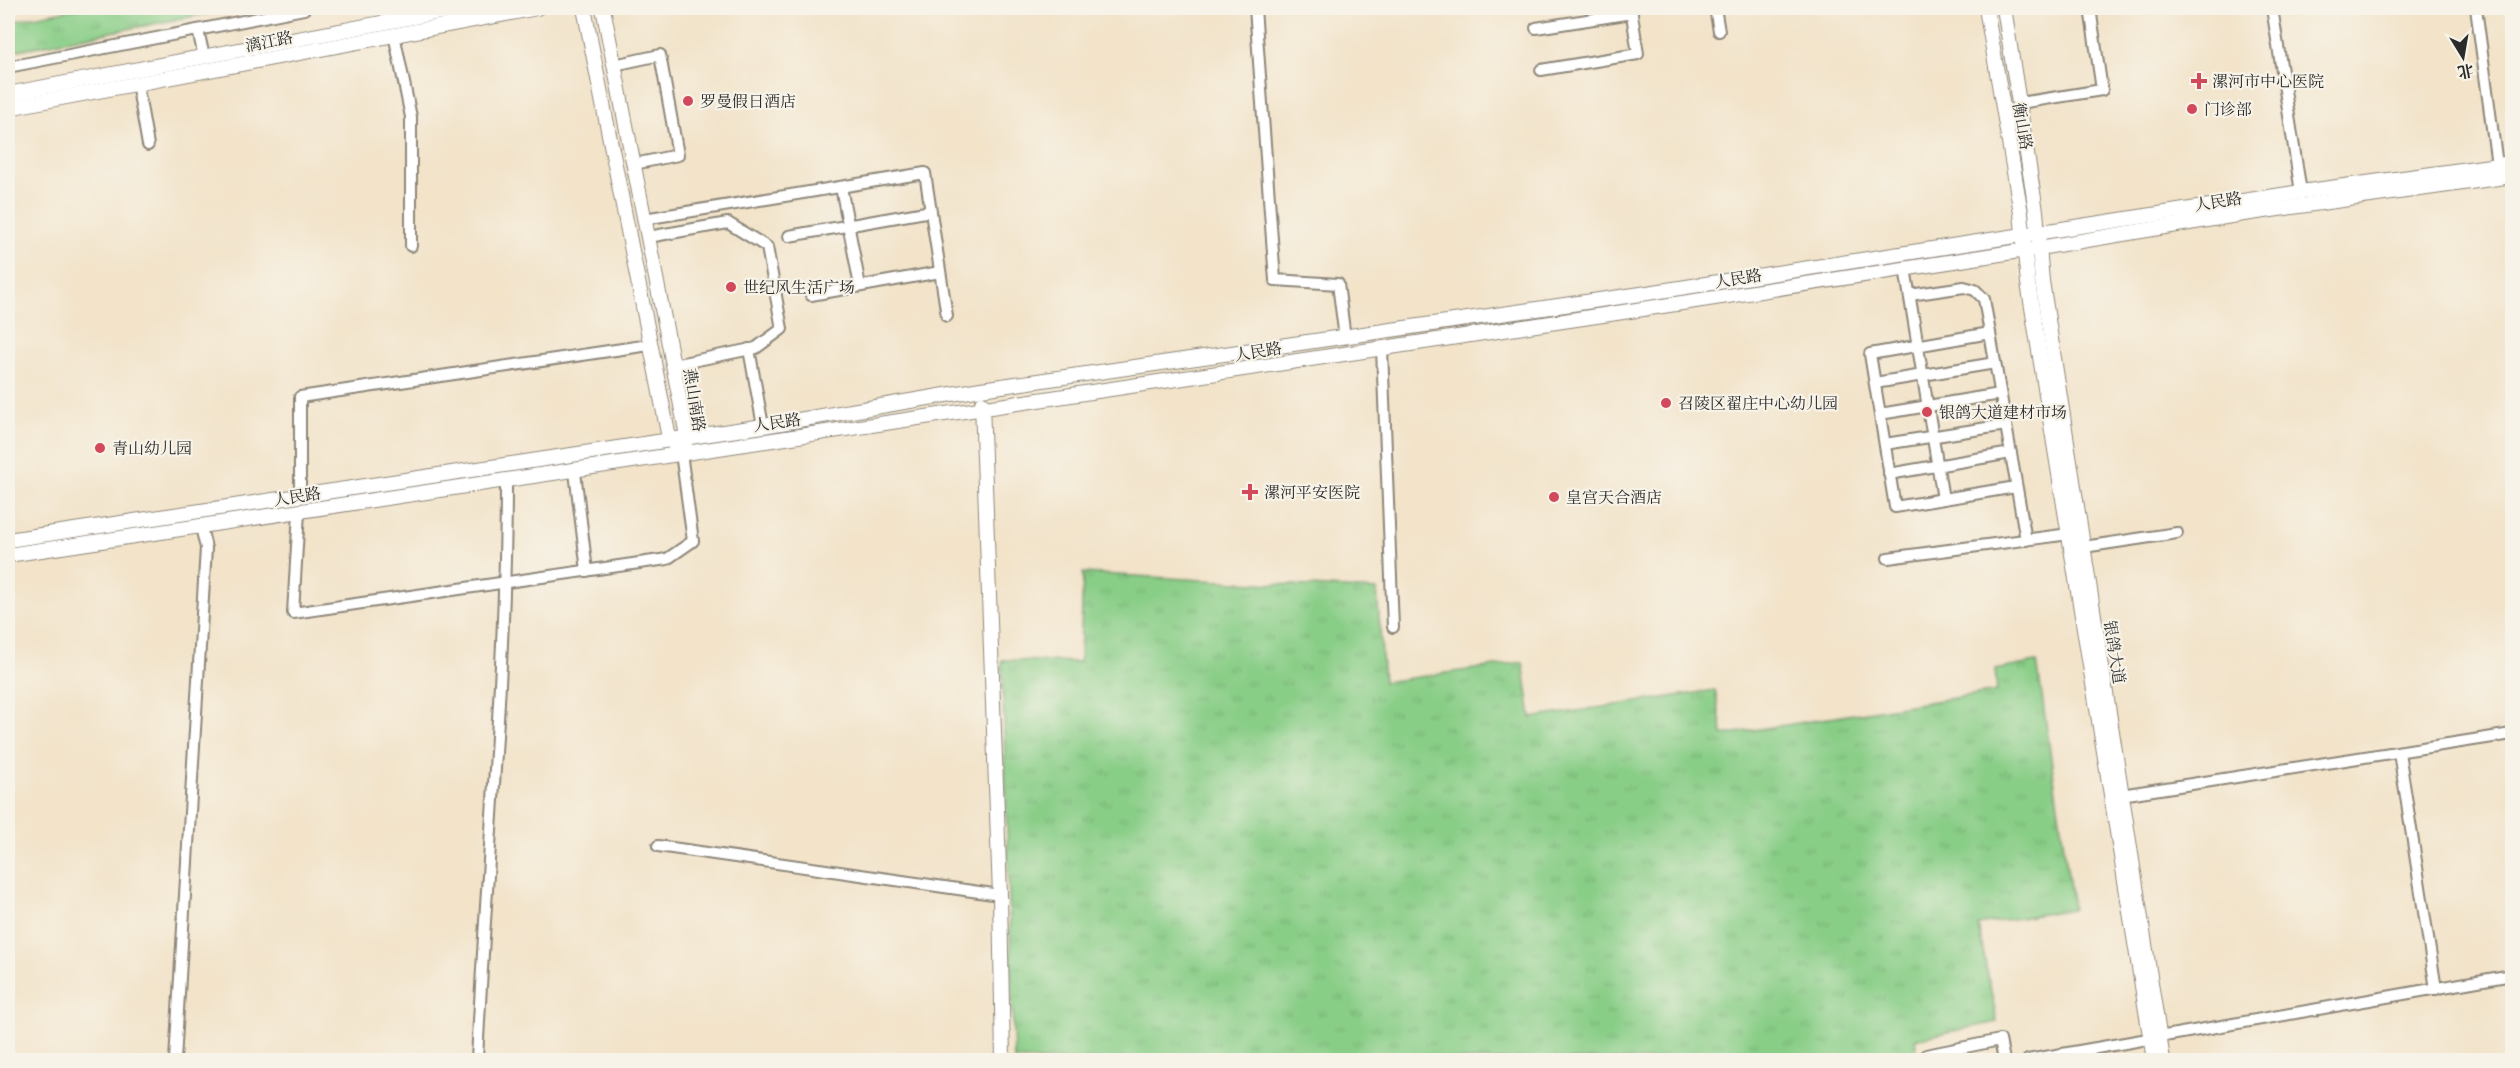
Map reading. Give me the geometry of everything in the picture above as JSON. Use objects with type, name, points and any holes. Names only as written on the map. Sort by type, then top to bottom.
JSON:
[{"type":"main road","name":"漓江路","points":[[8,94],[460,8]]},
{"type":"main road","name":"漓江路","points":[[8,108],[537,8]]},
{"type":"main road","name":"燕山南路","points":[[584,8],[669,438],[681,453]]},
{"type":"main road","name":"燕山南路","points":[[603,8],[687,436],[681,453]]},
{"type":"main road","name":"衡山路","points":[[1986,8],[2025,250]]},
{"type":"main road","name":"衡山路","points":[[2004,8],[2039,231],[2039,248]]},
{"type":"main road","name":"人民路","points":[[8,540],[300,497],[669,438],[763,426],[981,389],[1345,338],[2039,231],[2209,212],[2503,173],[2512,163]]},
{"type":"main road","points":[[617,178],[635,169]]},
{"type":"main road","name":"人民路","points":[[8,555],[575,472],[681,453],[982,410],[2039,248],[2301,192],[2503,173]]},
{"type":"main road","name":"银鸽大道","points":[[2039,248],[2077,548],[2155,1037],[2163,1060]]},
{"type":"main road","name":"银鸽大道","points":[[2025,250],[2028,283],[2069,534],[2077,548],[2121,795],[2155,1037],[2154,1060]]},
{"type":"main road","points":[[981,389],[1000,895],[1003,1060]]},
{"type":"street","points":[[1256,8],[1275,280],[1338,284],[1345,338]]},
{"type":"street","points":[[1715,8],[1719,30]]},
{"type":"street","points":[[2020,103],[2102,90],[2090,8]]},
{"type":"street","points":[[2272,8],[2301,192]]},
{"type":"street","points":[[2476,8],[2503,173]]},
{"type":"street","points":[[8,67],[304,9]]},
{"type":"street","points":[[1536,27],[1631,10],[1638,54],[1541,70]]},
{"type":"street","points":[[198,30],[204,57]]},
{"type":"street","points":[[394,34],[411,117],[411,246]]},
{"type":"street","points":[[614,64],[660,55],[678,155],[635,169]]},
{"type":"street","points":[[137,83],[148,145]]},
{"type":"street","points":[[644,219],[925,173],[947,316]]},
{"type":"street","points":[[841,187],[860,286]]},
{"type":"street","points":[[789,236],[931,211]]},
{"type":"street","points":[[648,237],[728,224],[767,247],[782,329],[756,348],[673,365]]},
{"type":"street","points":[[1905,268],[1943,499]]},
{"type":"street","points":[[811,295],[940,272]]},
{"type":"street","points":[[1910,295],[1964,287],[1975,290],[1984,299],[2026,540]]},
{"type":"street","points":[[1990,333],[1870,354],[1889,474],[1895,507],[2016,487]]},
{"type":"street","points":[[300,497],[300,397],[649,345]]},
{"type":"street","points":[[1382,349],[1394,627]]},
{"type":"street","points":[[749,350],[763,426]]},
{"type":"street","points":[[1875,383],[1995,363]]},
{"type":"street","points":[[1880,414],[2000,394]]},
{"type":"street","points":[[1884,444],[2006,424]]},
{"type":"street","points":[[299,512],[293,613],[667,559],[693,541],[681,453]]},
{"type":"street","points":[[1889,474],[2010,453]]},
{"type":"street","points":[[575,472],[587,571]]},
{"type":"street","points":[[477,1060],[485,898],[506,582],[506,482]]},
{"type":"street","points":[[175,1060],[206,548],[201,527]]},
{"type":"street","points":[[2077,548],[2177,533]]},
{"type":"street","points":[[1888,558],[2069,534]]},
{"type":"street","points":[[2121,795],[2512,734]]},
{"type":"street","points":[[2399,752],[2436,989]]},
{"type":"street","points":[[658,846],[1000,895]]},
{"type":"street","points":[[2028,1060],[2512,975]]},
{"type":"street","points":[[1926,1055],[2000,1041],[2004,1060]]},
{"type":"green space","points":[[79,8],[236,8],[8,52],[8,22]]},
{"type":"green space","points":[[1083,573],[1377,590],[1384,682],[1523,662],[1531,718],[1715,690],[1723,735],[1997,691],[1995,670],[2037,662],[2073,909],[1978,925],[1997,1022],[1915,1039],[1918,1060],[1014,1060],[1002,660],[1080,662]]},
{"type":"place","name":"漯河市中心医院","points":[[2199,81]]},
{"type":"place","name":"罗曼假日酒店","points":[[688,101]]},
{"type":"place","name":"门诊部","points":[[2192,109]]},
{"type":"place","name":"世纪风生活广场","points":[[731,287]]},
{"type":"place","name":"召陵区翟庄中心幼儿园","points":[[1666,403]]},
{"type":"place","name":"银鸽大道建材市场","points":[[1927,412]]},
{"type":"place","name":"青山幼儿园","points":[[100,448]]},
{"type":"place","name":"漯河平安医院","points":[[1250,492]]},
{"type":"place","name":"皇宫天合酒店","points":[[1554,497]]}]
